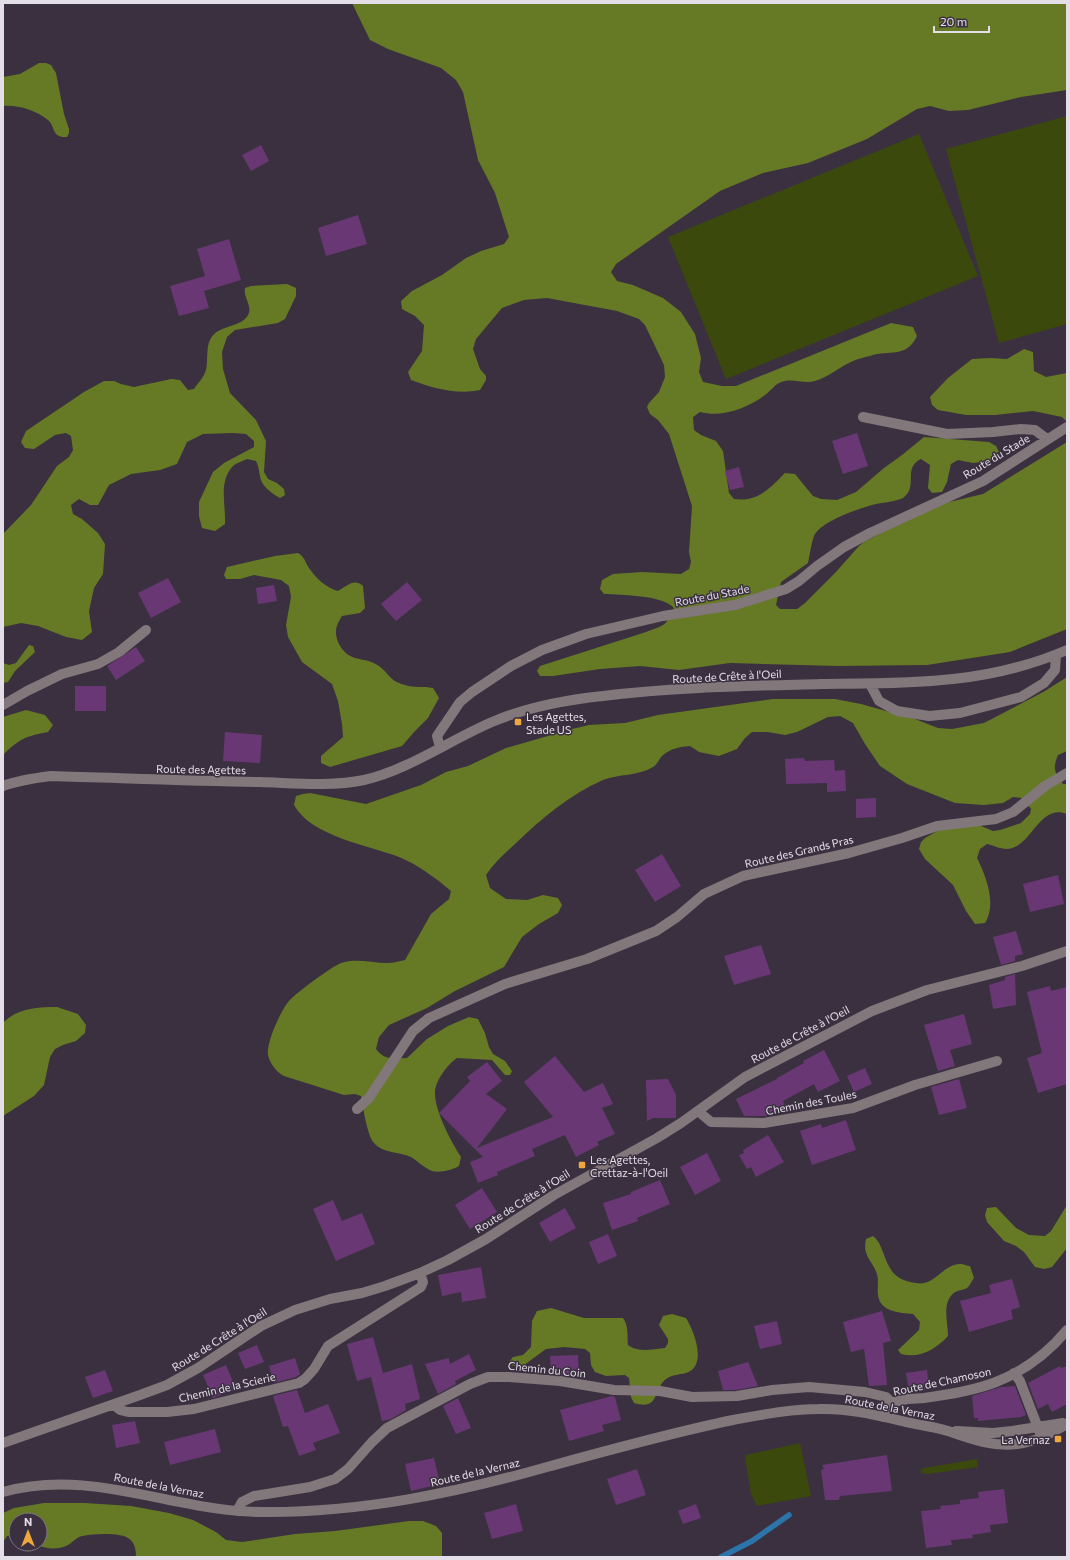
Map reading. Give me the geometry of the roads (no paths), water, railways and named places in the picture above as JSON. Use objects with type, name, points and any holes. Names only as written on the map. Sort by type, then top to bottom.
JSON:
[{"type":"street","points":[[863,417],[947,434],[1021,429],[1035,430],[1047,439]]},
{"type":"street","name":"Route du Stade","points":[[440,748],[437,736],[460,702],[472,692],[511,666],[542,650],[586,634],[663,616],[735,605],[786,589],[844,547],[870,533],[983,481],[1067,427]]},
{"type":"street","points":[[3,705],[27,691],[62,674],[98,664],[119,652],[146,630]]},
{"type":"street","name":"Route de Crête à l'Oeil","points":[[397,769],[503,718],[532,709],[574,700],[635,692],[761,686],[929,682],[980,676],[1016,669],[1067,650]]},
{"type":"street","points":[[870,684],[879,701],[896,711],[929,716],[960,713],[1021,697],[1044,683],[1055,670],[1056,655]]},
{"type":"street","name":"Route des Agettes","points":[[3,786],[11,782],[52,776],[336,783],[363,780],[397,769]]},
{"type":"street","name":"Route des Grands Pras","points":[[357,1109],[369,1098],[413,1031],[429,1018],[505,984],[587,959],[656,931],[677,917],[704,894],[743,876],[849,853],[902,838],[937,826],[996,819],[1013,812],[1045,786],[1067,773]]},
{"type":"street","name":"Route de Crête à l'Oeil","points":[[3,1443],[149,1392],[183,1377],[252,1330],[284,1314],[316,1303],[373,1290],[420,1273],[448,1260],[486,1238],[554,1194],[657,1138],[698,1111],[744,1077],[860,1016],[886,1004],[948,984],[1022,966],[1067,951]]},
{"type":"street","name":"Chemin des Toules","points":[[698,1111],[711,1122],[764,1123],[853,1108],[915,1085],[998,1061]]},
{"type":"street","name":"Chemin de la Scierie","points":[[114,1404],[120,1410],[128,1412],[167,1412],[194,1409],[299,1383],[306,1379],[314,1370],[328,1346],[421,1287],[423,1282],[420,1273]]},
{"type":"street","name":"Route de Chamoson","points":[[884,1416],[892,1403],[898,1400],[933,1397],[995,1383],[1044,1354],[1067,1330]]},
{"type":"street","points":[[1014,1373],[1020,1381],[1041,1438]]},
{"type":"street","name":"Chemin du Coin","points":[[236,1511],[242,1502],[254,1496],[310,1487],[335,1479],[348,1469],[372,1442],[387,1428],[470,1384],[488,1377],[560,1381],[614,1390],[660,1391],[692,1396],[737,1396],[772,1390],[809,1387],[865,1392],[886,1398],[892,1403]]},
{"type":"street","name":"Route de la Vernaz","points":[[3,1492],[47,1485],[92,1485],[236,1511],[286,1512],[351,1507],[415,1498],[508,1477],[713,1424],[799,1410],[827,1408],[850,1410],[884,1416],[946,1431],[970,1440],[997,1444],[1018,1444],[1041,1438],[1067,1423]]},
{"type":"street","name":"Route de la Vernaz","points":[[946,1431],[993,1432],[1037,1428],[1067,1423]]},
{"type":"waterway","points":[[721,1557],[752,1541],[789,1515]]},
{"type":"place","name":"Les Agettes, Stade US","points":[[518,722]]},
{"type":"place","name":"Les Agettes, Crettaz-à-l'Oeil","points":[[582,1165]]},
{"type":"place","name":"La Vernaz","points":[[1058,1439]]}]
